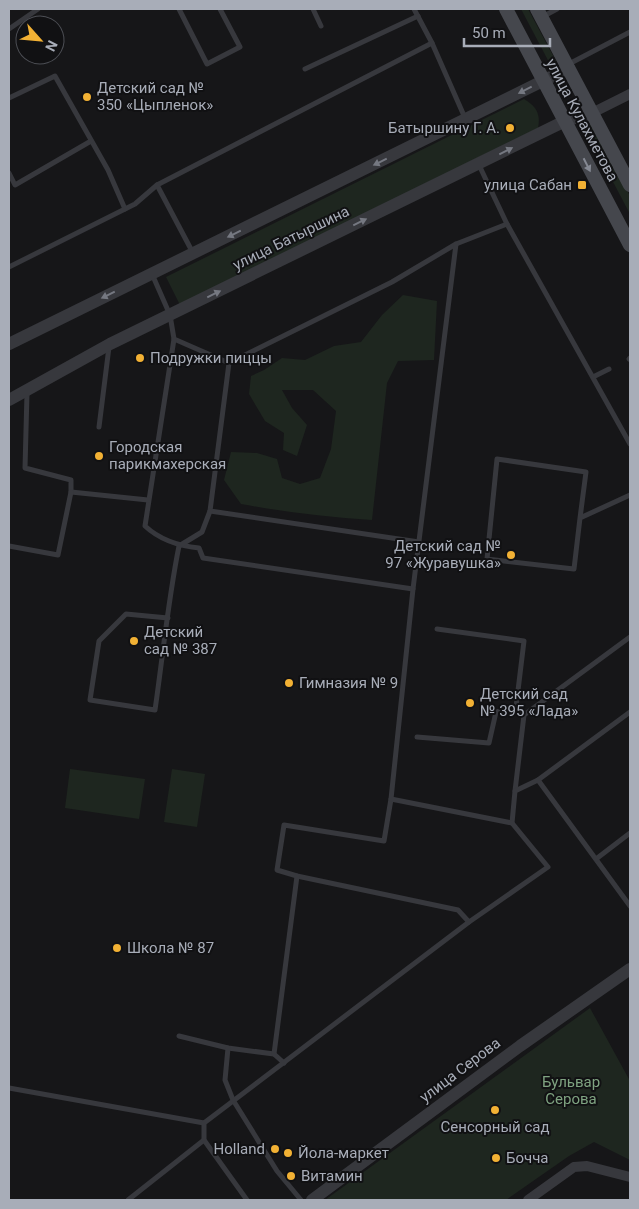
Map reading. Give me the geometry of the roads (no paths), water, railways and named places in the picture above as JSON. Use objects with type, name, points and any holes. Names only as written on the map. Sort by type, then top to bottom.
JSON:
[{"type":"main road","name":"улица Кулахметова","points":[[506,9],[630,245]]},
{"type":"main road","name":"улица Кулахметова","points":[[539,13],[630,185]]},
{"type":"street","name":"улица Батыршина","points":[[9,342],[466,120],[568,67]]},
{"type":"street","points":[[592,113],[630,94]]},
{"type":"street","name":"улица Батыршина","points":[[9,400],[110,344],[565,121],[592,113]]},
{"type":"street","name":"улица Серова","points":[[312,1200],[520,1046],[630,969]]},
{"type":"street","points":[[528,1200],[574,1167],[630,1177]]},
{"type":"lane","points":[[9,29],[38,9]]},
{"type":"lane","points":[[178,9],[207,64],[240,47],[220,9]]},
{"type":"lane","points":[[313,9],[322,26]]},
{"type":"lane","points":[[414,9],[432,43],[466,120]]},
{"type":"lane","points":[[539,13],[557,9]]},
{"type":"lane","points":[[305,69],[418,16]]},
{"type":"lane","points":[[568,67],[630,32]]},
{"type":"lane","points":[[9,267],[135,204],[157,186],[432,43]]},
{"type":"lane","points":[[9,98],[55,76],[108,170],[124,209]]},
{"type":"lane","points":[[9,173],[15,185],[91,141]]},
{"type":"lane","points":[[479,164],[507,224],[630,444]]},
{"type":"lane","points":[[157,186],[193,254]]},
{"type":"lane","points":[[174,339],[230,363],[392,282],[456,244],[507,224]]},
{"type":"lane","points":[[456,244],[413,589],[391,799],[384,841],[284,825],[277,870],[297,876],[458,910],[469,922]]},
{"type":"lane","points":[[152,274],[170,315],[174,339],[145,526],[151,532],[178,546],[199,548],[203,558],[413,589]]},
{"type":"lane","points":[[100,428],[110,344]]},
{"type":"lane","points":[[178,546],[202,532],[210,512],[230,363]]},
{"type":"lane","points":[[593,377],[609,369]]},
{"type":"lane","points":[[9,546],[58,555],[71,492],[71,480],[25,468],[27,390]]},
{"type":"lane","points":[[497,459],[586,472],[580,518],[574,569],[487,559],[497,459]]},
{"type":"lane","points":[[71,492],[148,500]]},
{"type":"lane","points":[[580,518],[630,495]]},
{"type":"lane","points":[[210,512],[419,542]]},
{"type":"lane","points":[[168,618],[126,614],[99,641],[90,700],[155,710],[168,618],[178,546]]},
{"type":"lane","points":[[437,629],[524,641],[516,707]]},
{"type":"lane","points":[[512,824],[524,715],[630,637]]},
{"type":"lane","points":[[516,707],[524,715]]},
{"type":"lane","points":[[417,737],[489,743],[496,712],[516,707]]},
{"type":"lane","points":[[515,791],[538,780],[630,712]]},
{"type":"lane","points":[[538,780],[630,906]]},
{"type":"lane","points":[[9,1088],[204,1123],[469,922],[548,867],[512,824],[391,799]]},
{"type":"lane","points":[[596,859],[630,833]]},
{"type":"lane","points":[[274,1054],[297,876]]},
{"type":"lane","points":[[179,1036],[228,1048],[274,1054],[284,1063]]},
{"type":"lane","points":[[228,1048],[225,1080],[232,1100],[277,1171],[301,1200]]},
{"type":"lane","points":[[204,1123],[204,1140],[247,1200]]},
{"type":"lane","points":[[128,1200],[204,1140]]},
{"type":"place","name":"Детский сад № 350 «Цыпленок»","points":[[87,97]]},
{"type":"place","name":"Батыршину Г. А.","points":[[510,128]]},
{"type":"place","name":"улица Сабан","points":[[582,185]]},
{"type":"place","name":"Подружки пиццы","points":[[140,358]]},
{"type":"place","name":"Городская парикмахерская","points":[[99,456]]},
{"type":"place","name":"Детский сад № 97 «Журавушка»","points":[[511,555]]},
{"type":"place","name":"Детский сад № 387","points":[[134,641]]},
{"type":"place","name":"Гимназия № 9","points":[[289,683]]},
{"type":"place","name":"Детский сад № 395 «Лада»","points":[[470,703]]},
{"type":"place","name":"Школа № 87","points":[[117,948]]},
{"type":"place","name":"Сенсорный сад","points":[[495,1110]]},
{"type":"place","name":"Holland","points":[[275,1149]]},
{"type":"place","name":"Йола-маркет","points":[[288,1153]]},
{"type":"place","name":"Бочча","points":[[496,1158]]},
{"type":"place","name":"Витамин","points":[[291,1176]]},
{"type":"park label","name":"Бульвар Серова","points":[[571,1090]]}]
